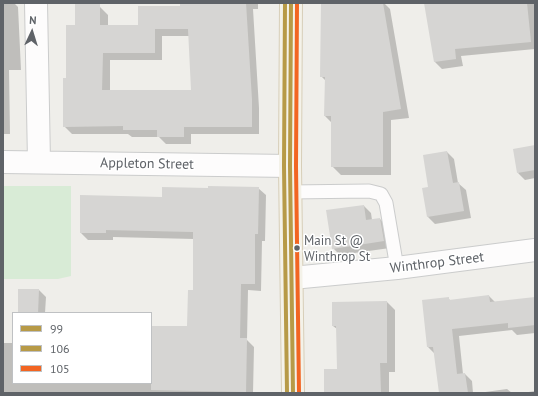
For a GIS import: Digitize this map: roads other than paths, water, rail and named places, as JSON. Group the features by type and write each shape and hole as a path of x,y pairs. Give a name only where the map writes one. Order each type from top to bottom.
{"main road":[{"path":"291,3 290,192 293,393"}],"street":[{"path":"36,3 39,162"},
{"name":"Appleton Street","path":"3,162 290,166"},
{"name":"Winthrop Street","path":"292,278 396,268 535,250"}],"lane":[{"path":"290,192 369,191 381,194 386,203 396,268"}],"place":[{"name":"Main St @ Winthrop St","path":"297,248"}]}
